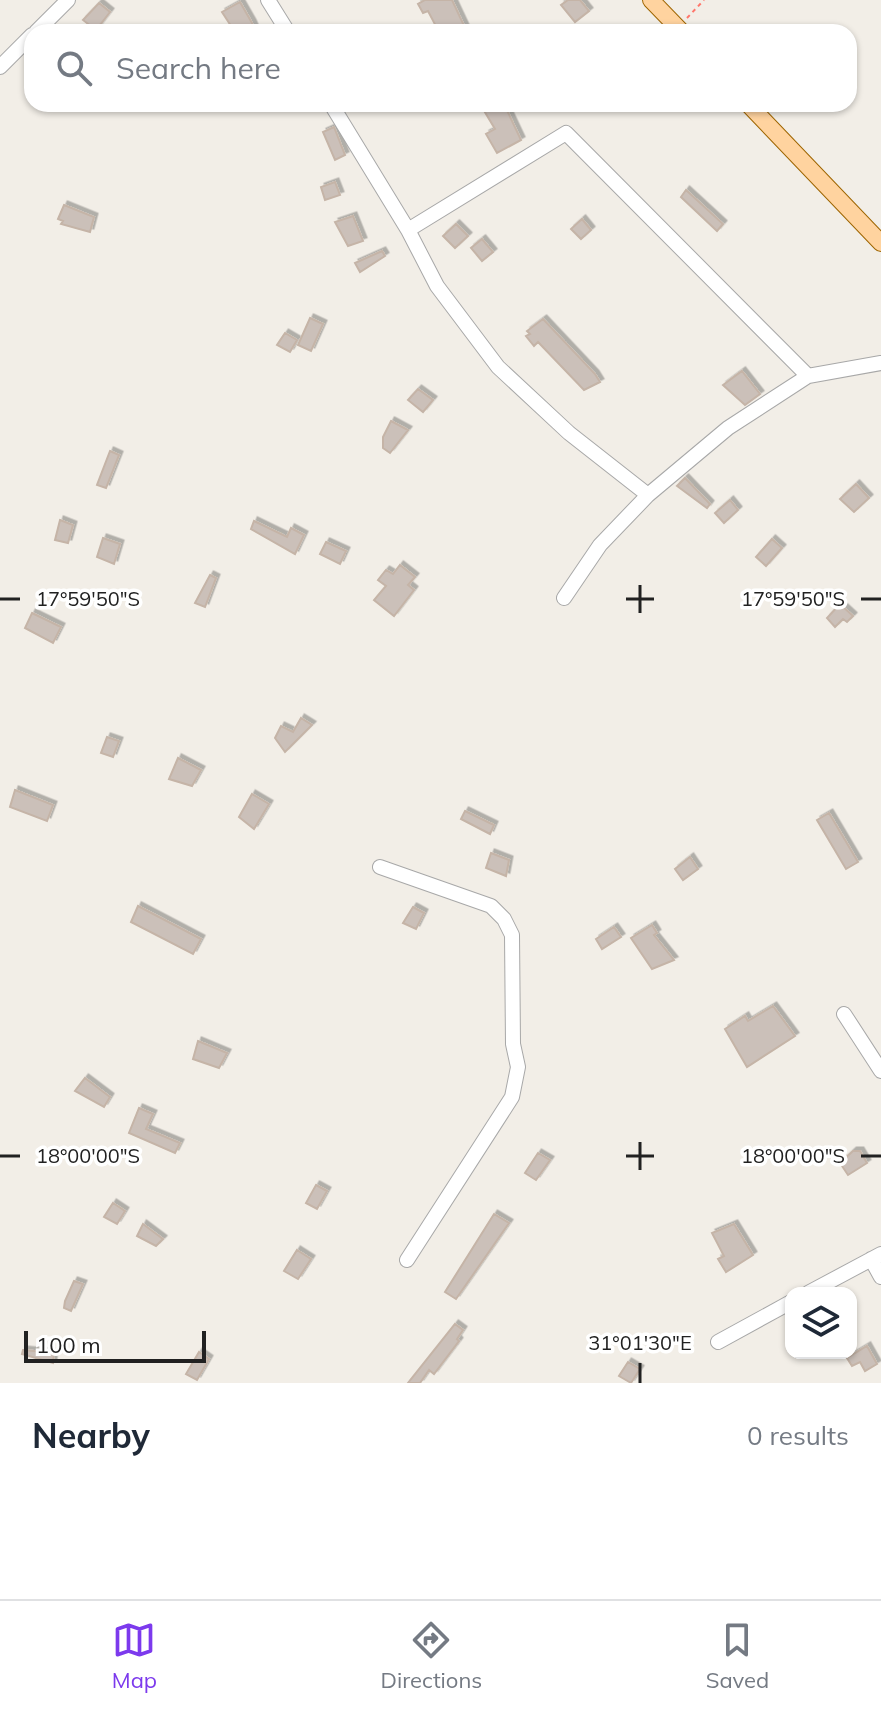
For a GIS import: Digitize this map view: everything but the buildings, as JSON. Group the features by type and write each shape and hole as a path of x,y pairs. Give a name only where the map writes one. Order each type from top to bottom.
{"main road":[{"path":"651,0 674,24"},
{"path":"756,112 881,243"},
{"path":"858,219 881,230"}],"street":[{"path":"44,24 68,0"},
{"path":"268,0 283,24"},
{"path":"0,67 24,44"},
{"path":"336,112 408,230 437,286 498,367 569,433 648,495"},
{"path":"408,230 566,133 808,376"},
{"path":"564,598 600,545 648,495 728,428 808,376 881,363"},
{"path":"380,867 491,906 509,927 513,944 513,1044 518,1067 512,1097 407,1260"},
{"path":"844,1014 881,1071"},
{"path":"819,1287 876,1256 881,1277"},
{"path":"718,1342 785,1305"}],"path":[{"path":"685,24 704,0"}]}
